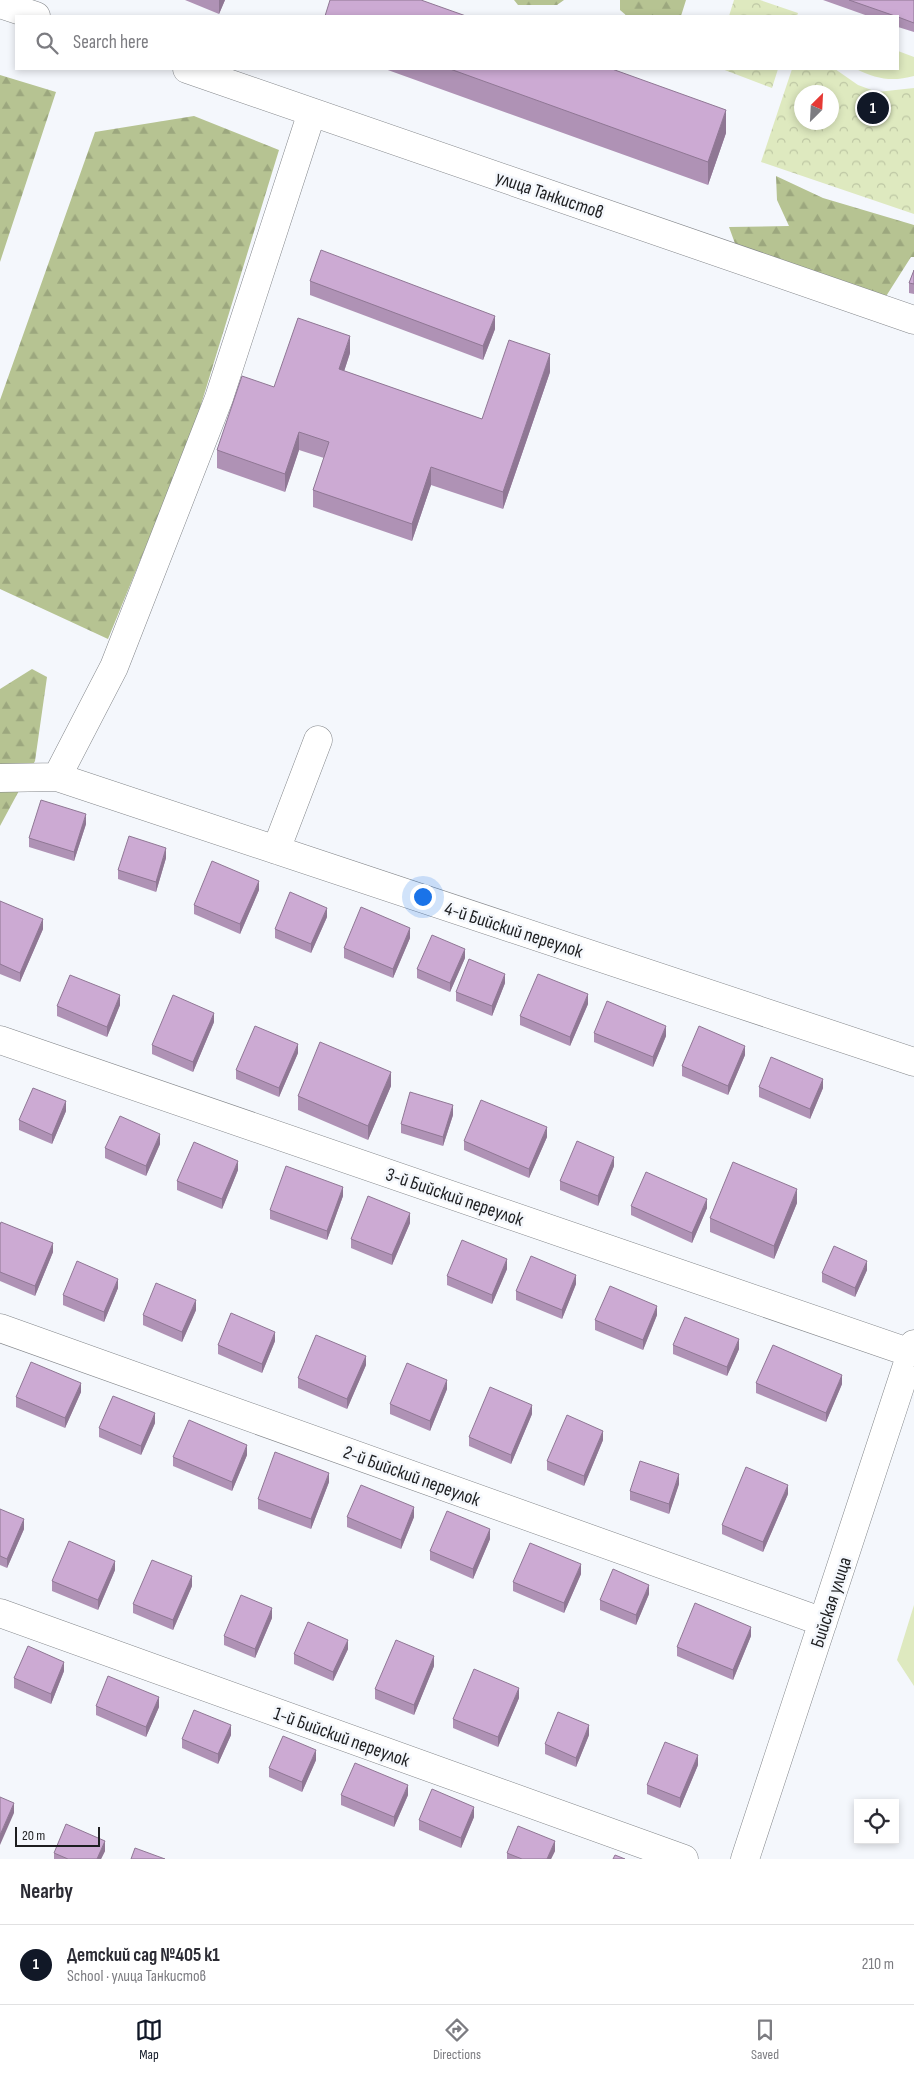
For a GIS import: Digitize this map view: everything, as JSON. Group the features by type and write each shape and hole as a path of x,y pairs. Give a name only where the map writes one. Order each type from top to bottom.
{"street":[{"path":"0,4 33,15"},
{"name":"улица Танкистов","path":"190,70 914,320"},
{"path":"57,777 114,667 219,398 312,112"},
{"path":"276,850 318,740"},
{"name":"4-й Бийский переулок","path":"0,778 57,777 914,1062"},
{"name":"3-й Бийский переулок","path":"0,1040 912,1349"},
{"name":"2-й Бийский переулок","path":"0,1328 823,1622"},
{"name":"Бийская улица","path":"745,1859 912,1349"},
{"name":"1-й Бийский переулок","path":"0,1613 684,1859"}],"green space":[{"path":"514,0 564,0 557,5 518,5"},
{"path":"620,0 686,0 681,15 626,15 620,10"},
{"path":"734,0 760,0 798,13 797,15 729,15"},
{"path":"899,51 914,57 914,76 891,79 870,75 858,70 899,70"},
{"path":"725,70 778,70 772,88"},
{"path":"792,70 836,70 858,85 877,92 914,88 914,214 761,162"},
{"path":"0,75 56,92 0,262"},
{"path":"194,116 279,150 192,434 108,639 0,589 0,400 95,132"},
{"path":"776,176 823,198 914,225 914,257 911,257 883,301 737,249 729,227 789,226 777,200"},
{"path":"32,669 47,677 35,761 0,826 0,689"},
{"path":"914,1605 914,1686 897,1660"}],"building":[{"path":"330,0 421,0 463,15 325,15"},
{"path":"849,0 914,0 914,23 899,17 899,15 892,15"},
{"path":"453,70 615,70 726,110 708,162"},
{"path":"321,250 495,316 483,346 310,281"},
{"path":"914,270 914,284 909,283"},
{"path":"298,318 350,336 339,369 482,419 509,340 550,354 503,492 431,467 412,524 313,490 329,442 299,432 285,474 217,450 242,376 274,387"},
{"path":"41,800 86,814 74,852 29,838"},
{"path":"129,836 166,848 156,882 118,870"},
{"path":"212,861 259,881 240,924 194,905"},
{"path":"290,892 327,908 311,944 275,929"},
{"path":"0,901 43,919 20,973 0,964"},
{"path":"361,907 410,928 393,969 344,948"},
{"path":"432,935 465,949 450,983 417,969"},
{"path":"469,959 505,974 492,1006 456,992"},
{"path":"538,974 588,994 570,1037 520,1016"},
{"path":"70,975 120,995 107,1027 57,1006"},
{"path":"173,995 214,1013 193,1062 152,1045"},
{"path":"607,1001 666,1026 653,1057 594,1033"},
{"path":"255,1026 298,1044 279,1088 236,1070"},
{"path":"699,1026 745,1046 728,1086 682,1066"},
{"path":"320,1042 391,1072 368,1126 298,1096"},
{"path":"771,1057 823,1079 810,1109 759,1087"},
{"path":"33,1088 66,1101 52,1135 19,1120"},
{"path":"410,1092 453,1105 443,1137 401,1124"},
{"path":"481,1100 547,1127 529,1169 464,1141"},
{"path":"120,1116 160,1134 146,1166 105,1148"},
{"path":"577,1141 614,1157 598,1196 560,1181"},
{"path":"194,1142 238,1161 222,1199 177,1181"},
{"path":"733,1162 797,1189 774,1246 710,1218"},
{"path":"286,1166 343,1187 327,1231 270,1210"},
{"path":"646,1172 707,1199 692,1233 631,1206"},
{"path":"368,1196 410,1213 392,1255 351,1239"},
{"path":"1,1222 53,1243 35,1286 0,1272"},
{"path":"462,1240 507,1259 492,1295 447,1276"},
{"path":"834,1246 867,1261 855,1288 822,1273"},
{"path":"531,1256 576,1275 562,1310 516,1291"},
{"path":"77,1261 118,1279 104,1312 63,1295"},
{"path":"156,1283 196,1300 182,1332 143,1315"},
{"path":"610,1286 657,1306 643,1340 595,1320"},
{"path":"231,1313 275,1332 262,1364 218,1345"},
{"path":"685,1317 739,1339 727,1367 673,1345"},
{"path":"316,1335 366,1356 347,1399 298,1378"},
{"path":"773,1345 842,1375 826,1413 756,1383"},
{"path":"31,1362 81,1383 65,1418 16,1397"},
{"path":"407,1363 447,1380 430,1421 390,1404"},
{"path":"490,1387 532,1405 511,1455 469,1437"},
{"path":"113,1396 155,1413 141,1446 99,1428"},
{"path":"567,1415 603,1431 584,1476 547,1461"},
{"path":"189,1420 247,1445 232,1482 173,1457"},
{"path":"275,1452 329,1473 311,1519 258,1499"},
{"path":"640,1461 679,1474 669,1504 630,1491"},
{"path":"746,1467 788,1485 763,1542 722,1525"},
{"path":"361,1485 414,1507 401,1540 347,1517"},
{"path":"0,1509 24,1519 7,1559 0,1556"},
{"path":"447,1511 490,1529 473,1569 430,1551"},
{"path":"69,1541 115,1561 98,1600 52,1581"},
{"path":"530,1543 581,1564 564,1603 513,1582"},
{"path":"152,1560 192,1576 173,1620 133,1604"},
{"path":"613,1569 649,1585 636,1615 600,1600"},
{"path":"241,1595 272,1608 255,1649 224,1636"},
{"path":"695,1603 751,1627 733,1670 677,1647"},
{"path":"308,1622 348,1640 333,1672 294,1654"},
{"path":"396,1640 434,1656 414,1705 375,1689"},
{"path":"28,1646 64,1662 51,1694 14,1678"},
{"path":"474,1669 519,1688 498,1737 453,1719"},
{"path":"108,1676 159,1697 146,1727 96,1706"},
{"path":"194,1710 231,1725 218,1754 182,1739"},
{"path":"558,1712 589,1725 576,1758 545,1744"},
{"path":"283,1736 316,1750 302,1782 269,1768"},
{"path":"665,1742 698,1755 680,1798 647,1785"},
{"path":"355,1763 408,1785 394,1817 341,1795"},
{"path":"432,1789 474,1807 461,1838 419,1820"},
{"path":"0,1797 14,1803 0,1835"},
{"path":"66,1824 105,1841 97,1859 68,1859 54,1853"},
{"path":"518,1826 555,1841 547,1859 522,1859 507,1853"},
{"path":"135,1848 165,1859 131,1859"},
{"path":"615,1855 625,1859 613,1859"}],"place":[{"name":"Детский сад №405 к1","path":"873,108"}]}
